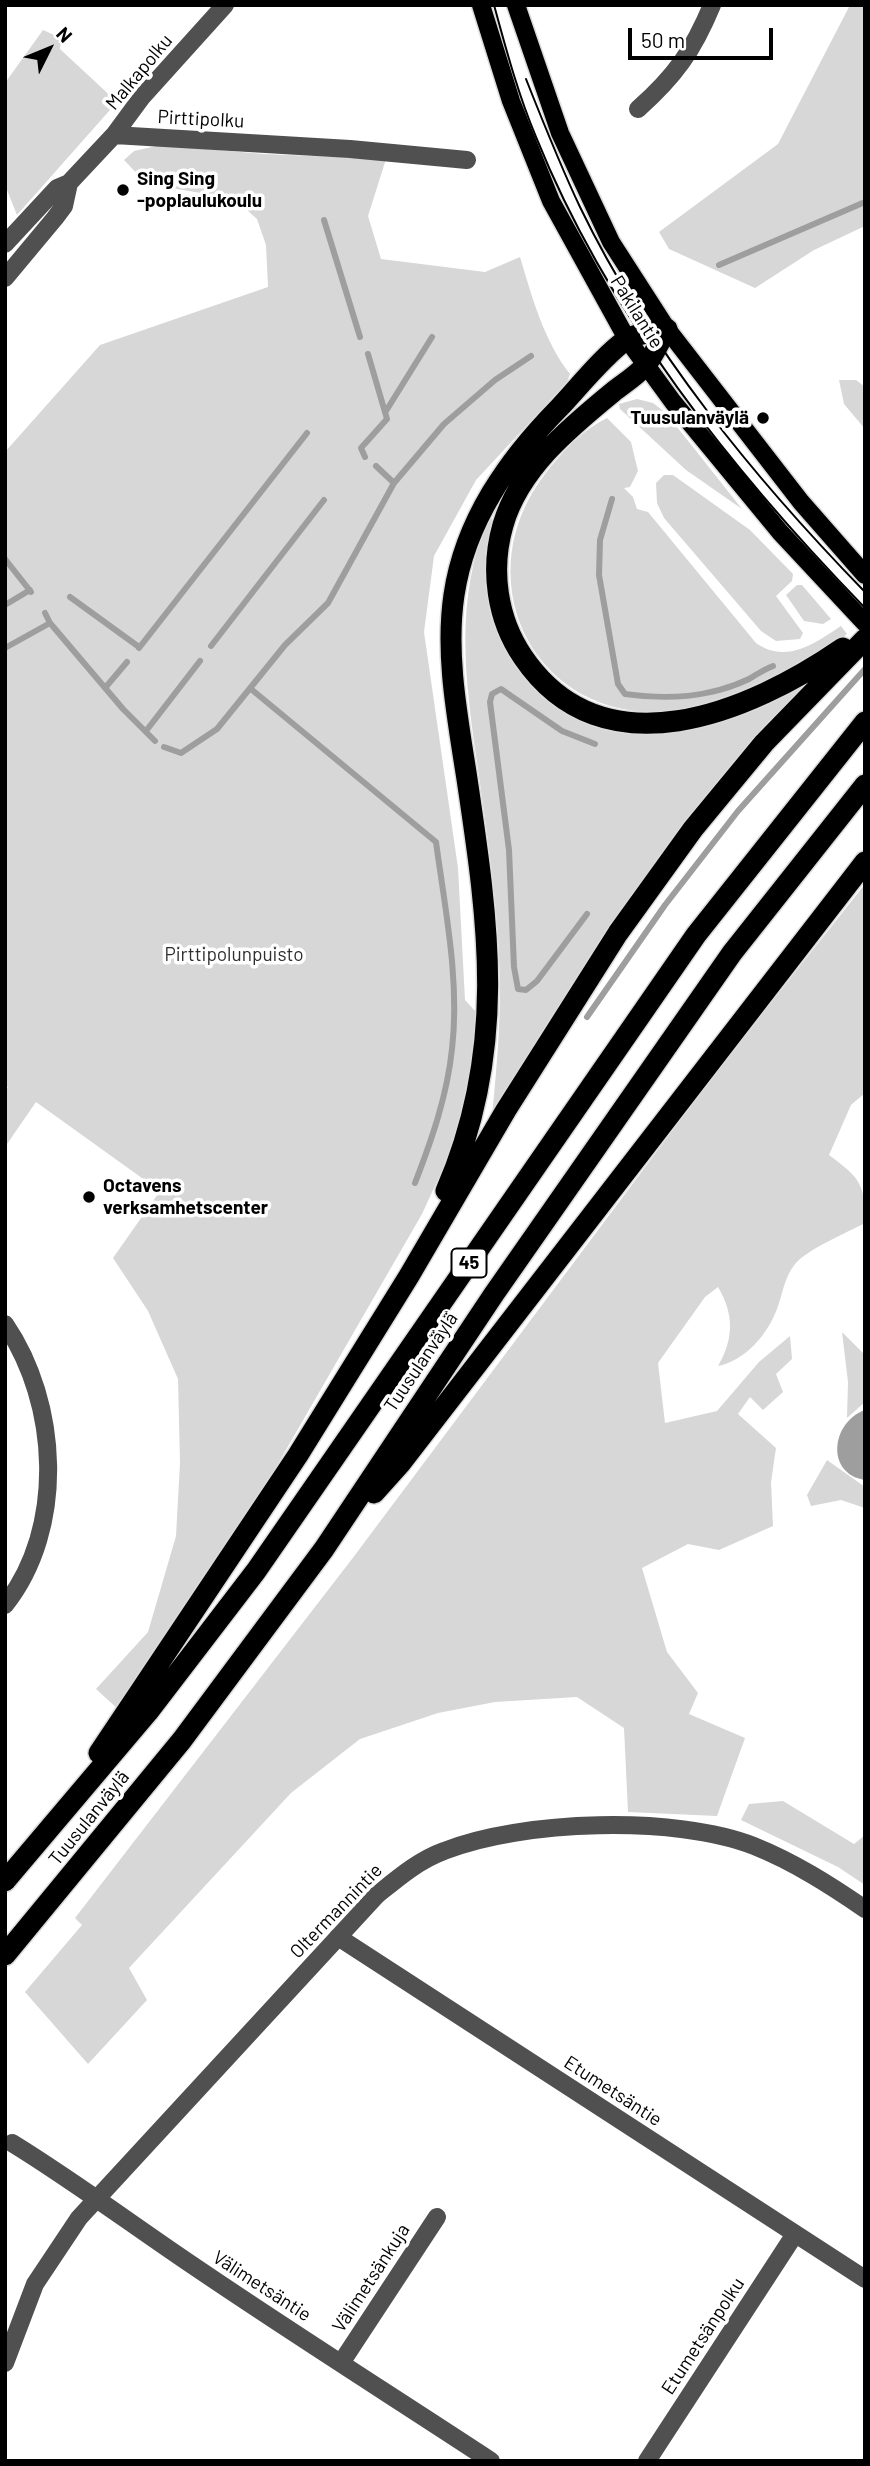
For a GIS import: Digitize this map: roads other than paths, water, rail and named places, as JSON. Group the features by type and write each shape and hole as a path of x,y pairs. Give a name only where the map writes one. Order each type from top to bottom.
{"highway":[{"path":"409,1276 472,1126 485,1058 489,997 486,918 453,668 454,596 460,568 478,517 518,453 627,339 667,329"},
{"path":"667,329 646,366 562,436 530,473 511,504 499,545 499,594 512,640 547,686 573,704 602,718 655,724 695,719 769,692 809,672 865,633"},
{"path":"71,1800 116,1725 298,1455 409,1276 539,1056 656,879 764,743 865,639"},
{"name":"Tuusulanväylä","path":"5,1881 148,1712 256,1571 696,935 865,722"},
{"name":"Tuusulanväylä","path":"5,1955 181,1740 324,1549 494,1294 732,953 865,785"},
{"path":"324,1549 400,1464 865,862"}],"main road":[{"name":"Pakilantie","path":"481,5 512,101 551,201 627,339 780,531 865,623"},
{"name":"Pakilantie","path":"516,5 543,90 583,186 611,242 667,329 793,492 862,573"}],"street":[{"name":"Malkapolku","path":"114,135 142,97 225,5"},
{"path":"638,109 678,71 696,43 712,5"},
{"name":"Pirttipolku","path":"114,135 349,149 467,160"},
{"path":"5,244 57,188 69,183 114,135"},
{"path":"5,278 64,206 69,183"},
{"path":"5,1324 23,1356 35,1387 48,1456 46,1504 40,1530 21,1579 5,1605"},
{"name":"Oltermannintie","path":"5,2363 35,2284 79,2218 377,1895 421,1862 472,1841 532,1830 637,1826 722,1837 751,1845 784,1859 865,1909"},
{"name":"Etumetsäntie","path":"338,1937 865,2279"},
{"name":"Välimetsäntie","path":"12,2143 89,2190 97,2199 491,2461"},
{"name":"Välimetsänkuja","path":"341,2363 437,2217"},
{"name":"Etumetsänpolku","path":"647,2461 795,2234"}],"waterway":[{"path":"719,265 865,202"},
{"path":"324,220 360,337"},
{"path":"386,411 432,337"},
{"path":"365,457 361,448 387,419 368,354"},
{"path":"164,747 181,753 217,729 285,645 328,603 394,483 444,424 495,380 531,356"},
{"path":"139,648 307,433"},
{"path":"376,466 394,483"},
{"path":"612,499 600,540 599,575 618,684 625,694 657,697 704,694 749,679 773,666"},
{"path":"211,646 324,500"},
{"path":"5,559 31,592"},
{"path":"5,605 30,590"},
{"path":"70,597 139,647"},
{"path":"45,613 50,623"},
{"path":"5,648 50,623 123,709 155,741"},
{"path":"146,731 200,661"},
{"path":"105,688 127,662"},
{"path":"587,1017 665,905 738,811 865,669"},
{"path":"251,689 436,842 453,971 454,1023 450,1066 443,1100 415,1183"},
{"path":"587,914 537,981 526,990 518,989 514,967 509,850 490,702 492,694 501,689 562,731 595,744"}],"tram line":[{"path":"494,5 518,88 565,203 637,328 721,446 865,608"},
{"path":"526,79 580,207 638,312 671,362 745,458 865,592"}],"place":[{"name":"Sing Sing -poplaulukoulu","path":"123,190"},
{"name":"Tuusulanväylä","path":"763,418"},
{"name":"Octavens verksamhetscenter","path":"89,1197"}],"park label":[{"name":"Pirttipolunpuisto","path":"234,955"}]}
